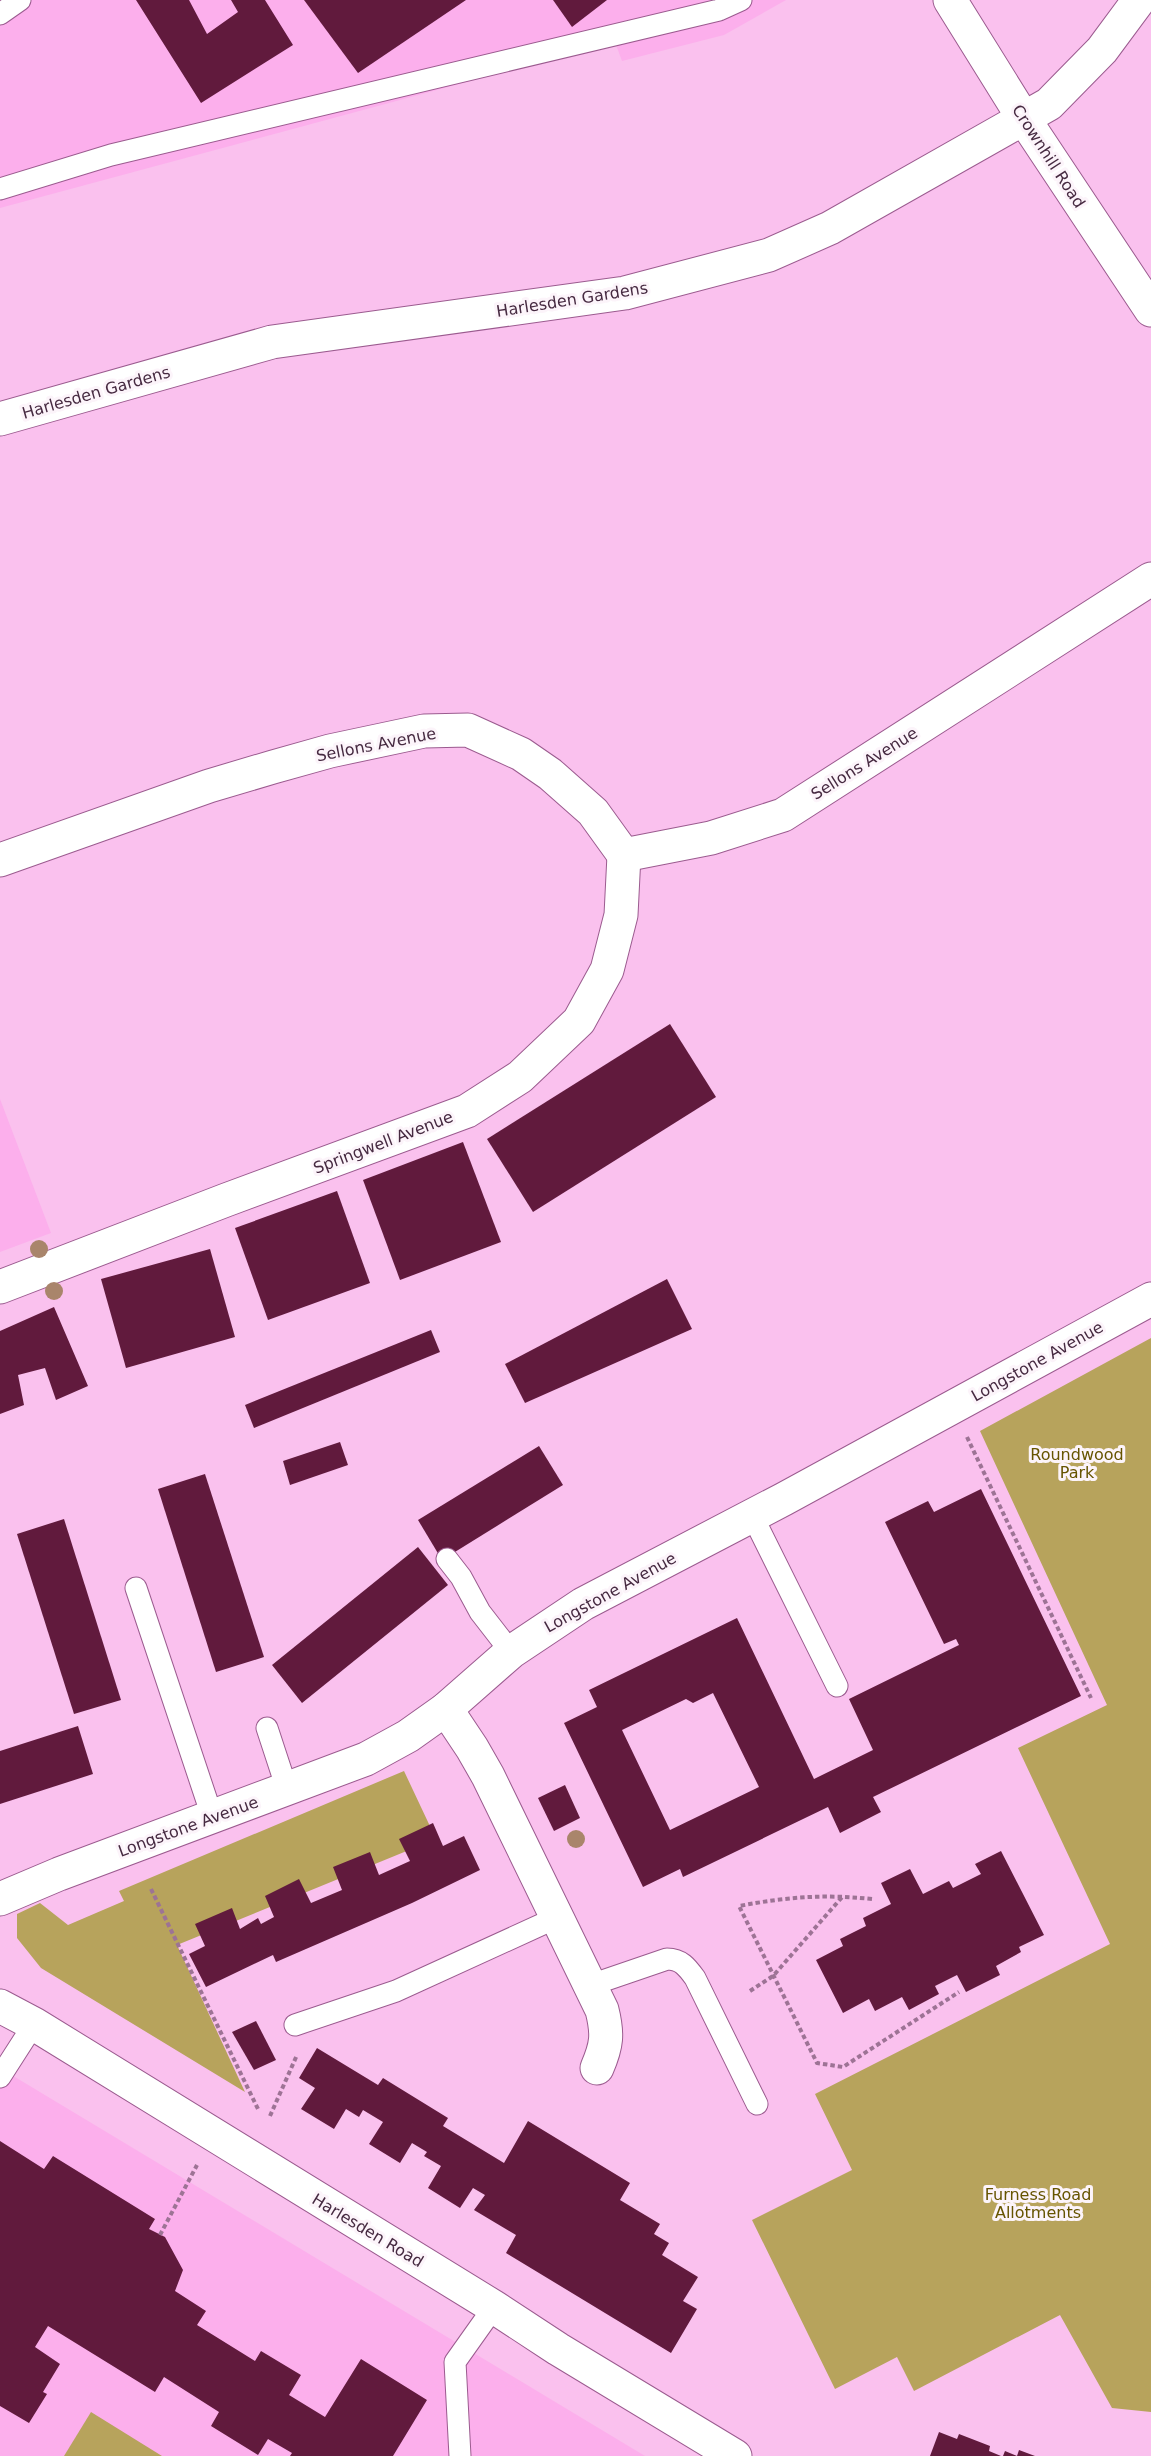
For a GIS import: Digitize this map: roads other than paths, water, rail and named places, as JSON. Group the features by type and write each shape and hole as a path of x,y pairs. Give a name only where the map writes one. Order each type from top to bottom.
{"street":[{"name":"Crownhill Road","path":"950,0 1024,118 1151,310"},
{"name":"Harlesden Gardens","path":"0,418 272,342 625,293 769,255 830,228 1049,104 1102,50 1139,0"},
{"name":"Sellons Avenue","path":"0,860 209,786 330,751 423,731 468,730 521,754 550,774 593,812 624,855 711,838 783,815 1151,579"},
{"name":"Springwell Avenue","path":"0,1287 215,1204 467,1111 520,1077 579,1021 607,970 621,915 624,855"},
{"name":"Longstone Avenue","path":"0,1899 59,1874 366,1759 408,1736 446,1709 511,1652 583,1604 1151,1299"},
{"path":"446,1709 483,1767 602,2010 607,2030 605,2050 597,2068"},
{"name":"Harlesden Road","path":"0,2006 34,2024 735,2456"}],"lane":[{"path":"0,14 20,0"},
{"path":"0,189 111,155 719,10 741,0"},
{"path":"752,1515 837,1686"},
{"path":"447,1559 461,1577 480,1612 511,1652"},
{"path":"136,1588 212,1816"},
{"path":"267,1728 287,1789"},
{"path":"304,2022 396,1991 558,1917"},
{"path":"591,1985 667,1959 675,1959 682,1963 695,1978 757,2104"},
{"path":"0,2077 34,2024"},
{"path":"460,2456 456,2362 494,2307"}],"park label":[{"name":"Roundwood Park","path":"1077,1463"},
{"name":"Furness Road Allotments","path":"1038,2203"}]}
